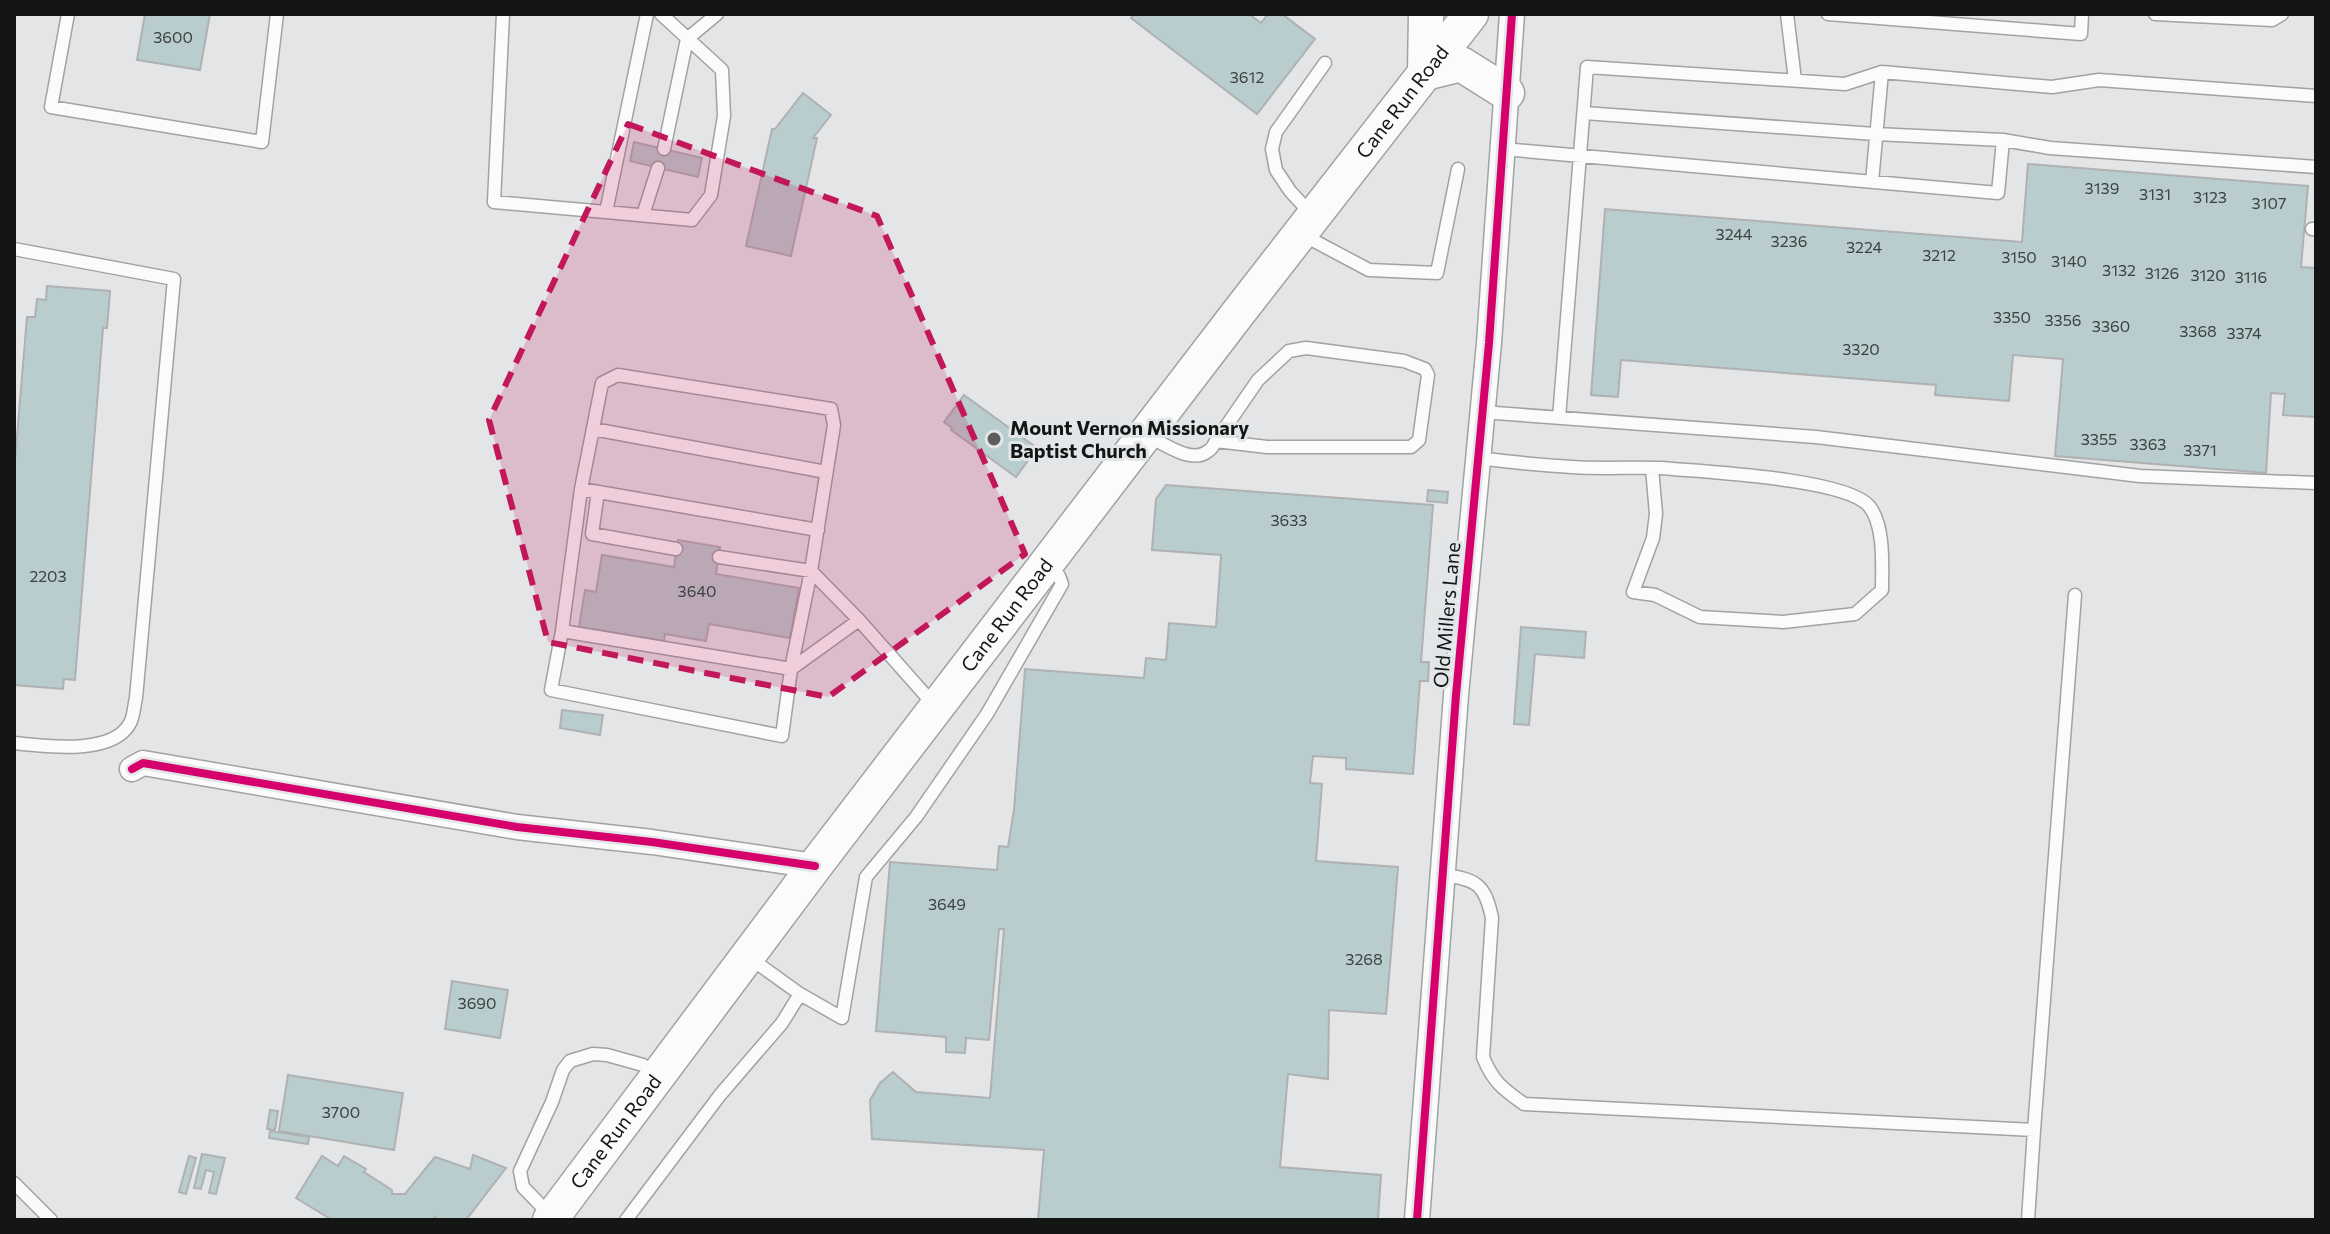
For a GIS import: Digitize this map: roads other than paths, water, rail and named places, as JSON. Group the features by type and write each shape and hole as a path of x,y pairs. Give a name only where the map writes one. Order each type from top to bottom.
{"main road":[{"path":"1426,14 1425,73 1461,64 1507,93"},
{"name":"Cane Run Road","path":"551,1218 936,707 1471,14"}],"street":[{"name":"Old Millers Lane","path":"1417,1220 1457,681 1482,412 1512,14"},
{"path":"132,769 143,763 517,827 652,842 815,866"}],"lane":[{"path":"68,14 51,107 262,142 277,14"},
{"path":"503,14 494,202 692,220 711,195 724,116 722,70 661,14"},
{"path":"606,212 647,14"},
{"path":"664,149 687,39 717,14"},
{"path":"1787,14 1795,80"},
{"path":"1828,14 2081,34 2082,14"},
{"path":"2155,14 2272,20 2282,14"},
{"path":"1325,63 1276,132 1272,149 1276,170 1307,225 1369,270 1437,273 1458,169"},
{"path":"1559,418 1587,67 1845,84 1882,72 2052,87 2099,80 2316,96"},
{"path":"1872,182 1882,72"},
{"path":"1584,113 2003,140 2050,148 2316,167"},
{"path":"1503,149 1998,193 2003,140"},
{"path":"643,215 658,168"},
{"path":"14,249 174,279 136,698 130,724 115,739 96,745 57,747 14,743"},
{"path":"1145,435 1186,454 1200,456 1208,452 1258,380 1289,351 1306,348 1404,361 1425,369 1428,375 1419,440 1411,447 1279,447 1216,441"},
{"path":"618,375 831,409 834,425 826,472 782,736 551,690 581,489 602,383 618,375"},
{"path":"1482,412 1816,437 2140,476 2316,483"},
{"path":"593,429 826,472"},
{"path":"1478,458 1575,468 1652,468 1802,482 1861,499 1877,520 1882,549 1882,590 1855,614 1783,622 1700,617 1655,595 1633,592 1653,538 1656,514 1652,468"},
{"path":"581,489 818,530"},
{"path":"598,492 592,534 676,549"},
{"path":"719,557 811,571 936,707"},
{"path":"748,956 800,994 842,1018 866,877 916,817 987,714 1062,584 1059,576 1045,565"},
{"path":"2028,1220 2075,595"},
{"path":"562,631 791,669 859,620"},
{"path":"1443,875 1466,878 1479,885 1488,900 1492,918 1483,1057 1498,1085 1524,1104 2034,1130"},
{"path":"626,1220 720,1095 782,1023 800,994"},
{"path":"551,1218 523,1187 520,1171 552,1102 563,1070 570,1061 593,1054 643,1065 659,1076"},
{"path":"14,1183 51,1220"}],"place":[{"name":"Mount Vernon Missionary Baptist Church","path":"994,439"}]}
